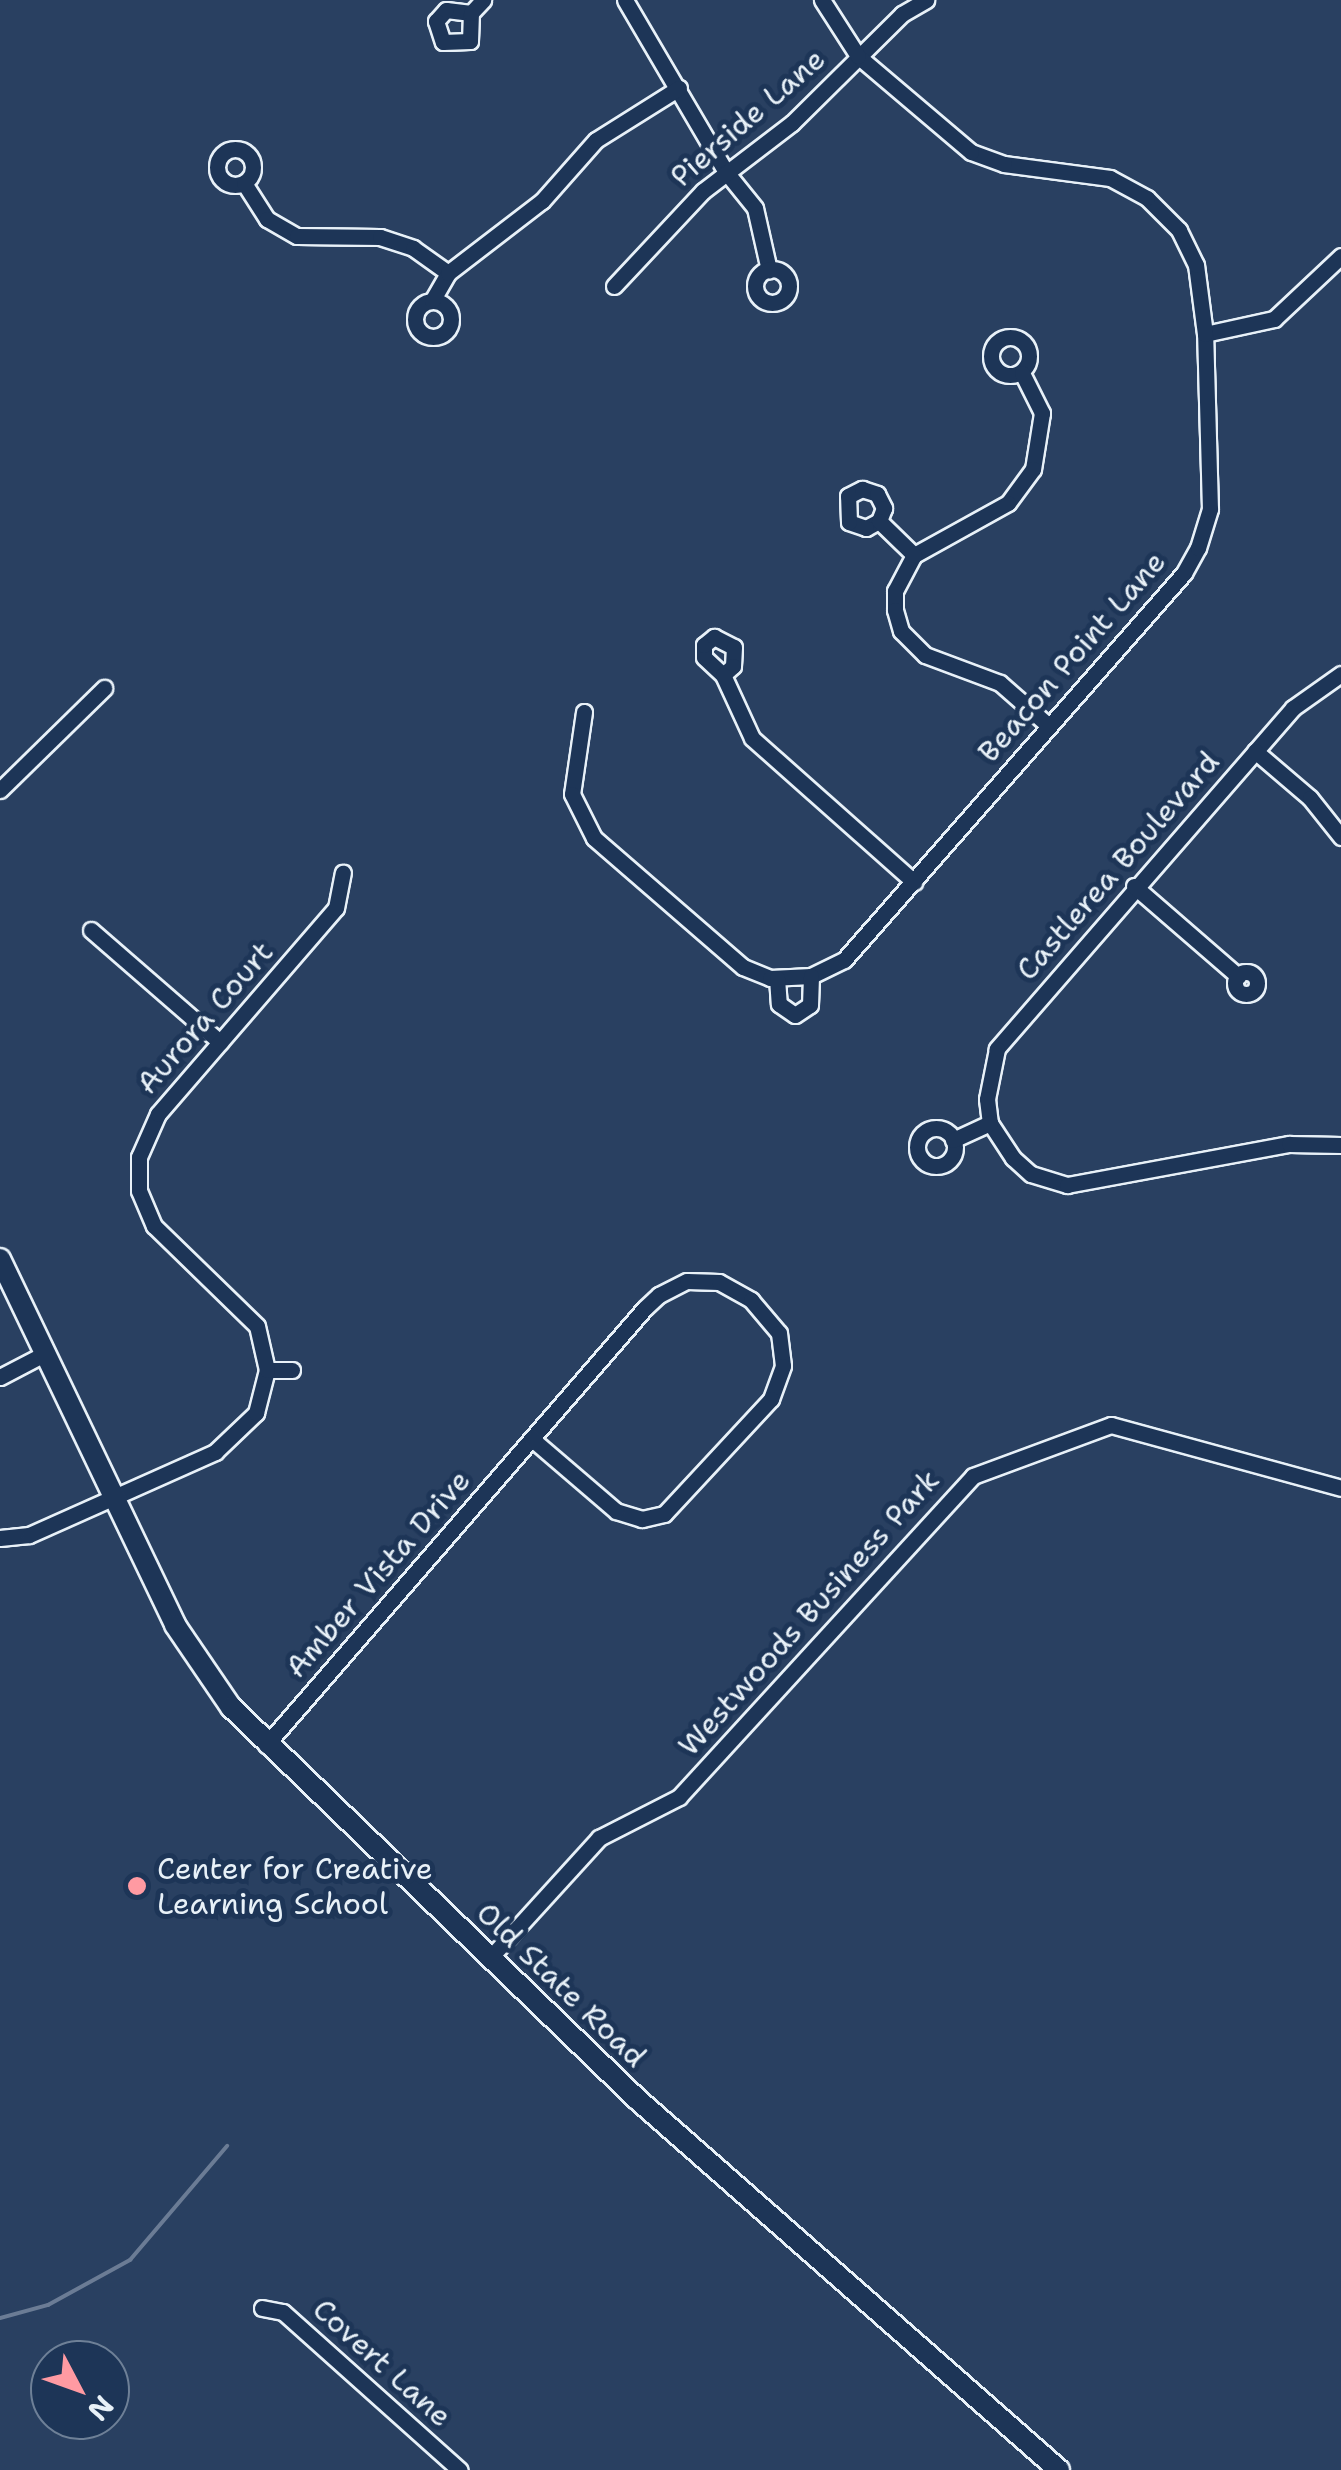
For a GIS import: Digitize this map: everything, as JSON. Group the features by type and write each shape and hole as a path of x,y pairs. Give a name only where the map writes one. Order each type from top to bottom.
{"street":[{"path":"625,0 726,172 756,208 768,270"},
{"name":"Beacon Point Lane","path":"584,712 572,794 594,838 743,967 777,978 811,976 844,960 1198,548 1210,508 1206,334 1196,265 1179,230 1147,198 1093,172 1004,164 972,152 858,56 822,0"},
{"name":"Pierside Lane","path":"614,286 726,172 792,123 858,56 926,0"},
{"path":"432,300 448,273 542,201 596,140 679,88"},
{"path":"244,183 256,208 297,236 380,236 413,248 448,273"},
{"path":"1206,334 1274,319 1341,256"},
{"path":"1022,372 1042,413 1034,469 1008,503 914,555 895,591 901,631 926,655 1000,683 1049,726"},
{"path":"879,521 914,555"},
{"name":"Castlerea Boulevard","path":"990,1124 988,1083 997,1049 1134,886 1307,695 1341,674"},
{"path":"723,675 739,718 766,754 914,882"},
{"path":"0,790 104,688"},
{"path":"1256,751 1310,798 1341,837"},
{"name":"Aurora Court","path":"267,1370 248,1312 167,1240 139,1191 139,1157 150,1124 336,908 343,872"},
{"path":"1134,886 1238,976"},
{"path":"91,930 220,1042"},
{"path":"777,978 779,1004 795,1014 810,1005 811,976"},
{"path":"953,1140 990,1124 1031,1174 1067,1186 1289,1144 1341,1145"},
{"name":"Old State Road","path":"0,1259 182,1637 266,1745 636,2099 1059,2470"},
{"name":"Amber Vista Drive","path":"266,1745 532,1439 646,1308 673,1286 703,1280 732,1287 779,1333 783,1366 770,1399 664,1514 642,1519 616,1511 532,1439"},
{"path":"0,1378 44,1354"},
{"path":"0,1538 28,1535 114,1500 238,1436 261,1401 267,1370 292,1370"},
{"name":"Westwoods Business Park","path":"489,1959 600,1838 679,1797 973,1476 1112,1425 1341,1488"},
{"name":"Covert Lane","path":"262,2308 283,2312 460,2470"}],"waterway":[{"path":"0,2318 48,2305 130,2260 227,2146"}],"place":[{"name":"Center for Creative Learning School","path":"137,1886"}]}
